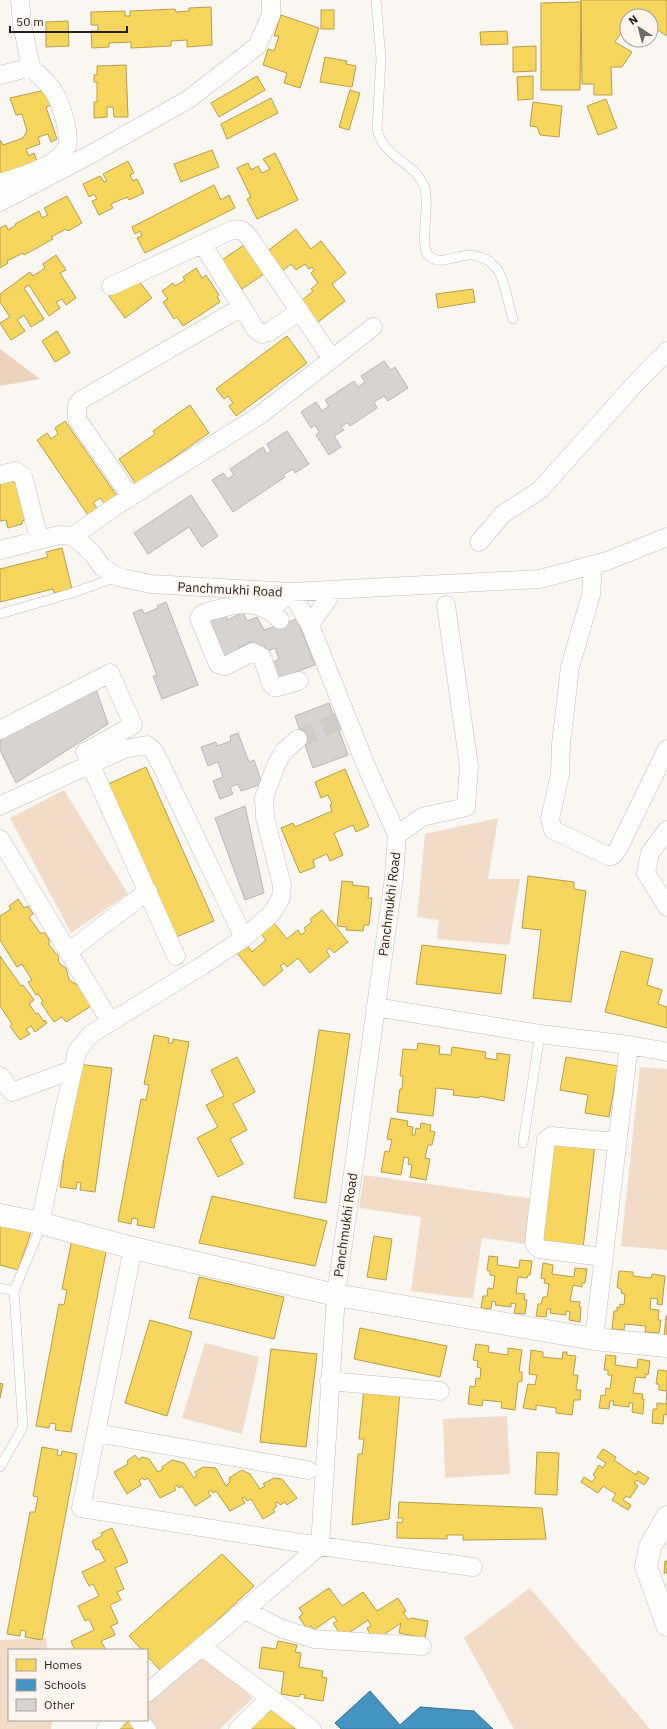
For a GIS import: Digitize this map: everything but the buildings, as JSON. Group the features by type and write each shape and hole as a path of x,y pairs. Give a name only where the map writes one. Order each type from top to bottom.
{"street":[{"path":"0,183 45,167 64,151 68,145 65,121 55,92 31,67 22,24 20,0"},
{"path":"0,202 189,100 257,46 271,15 271,0"},
{"path":"0,75 31,67"},
{"path":"111,286 232,230 242,230 249,237 332,359"},
{"path":"202,244 256,329 262,334 270,332 300,311"},
{"path":"131,497 77,419 77,405 81,400 242,307"},
{"path":"0,550 59,535 73,536 131,497 260,416 373,327"},
{"path":"479,542 503,514 540,490 633,386 667,351"},
{"path":"0,475 15,471 23,476 39,540"},
{"name":"Panchmukhi Road","path":"73,536 93,554 102,567 118,577 151,584 291,592 310,625 343,719 397,835 394,877 336,1295 329,1381 316,1472 320,1546"},
{"path":"299,681 274,687 271,683 262,658 253,652 225,666 218,664 199,622 201,615 233,604 254,605 275,615 291,592 540,579 607,561 667,537"},
{"path":"592,565 591,594 570,667 561,744 560,774 550,819 553,830 608,856 612,856 618,849 667,749"},
{"path":"310,625 334,590"},
{"path":"397,835 422,817 466,807 469,766 446,605"},
{"path":"0,730 110,673 133,725 85,752 176,956"},
{"path":"40,1223 77,1052 91,1034 110,1021 200,967 244,938 271,914 281,898 282,885 265,817 264,798 276,765 284,751 298,739"},
{"path":"3,800 124,749 147,745 154,751 244,938"},
{"path":"667,830 650,853 646,873 667,907"},
{"path":"0,839 5,860 68,952 110,1021"},
{"path":"68,952 148,891"},
{"path":"375,1006 540,1034 629,1045 667,1052"},
{"path":"594,1340 629,1045"},
{"path":"0,1076 12,1092 72,1070"},
{"path":"603,1257 539,1249 534,1243 546,1140 551,1136 617,1142"},
{"path":"0,1215 40,1223 133,1248 336,1295 594,1340 667,1346"},
{"path":"133,1248 81,1508 320,1546 473,1567"},
{"path":"329,1381 440,1391"},
{"path":"96,1433 316,1472"},
{"path":"667,1517 650,1547 646,1566 667,1624"},
{"path":"148,1692 320,1546"},
{"path":"245,1610 280,1628 314,1638 422,1646"},
{"path":"202,1647 312,1729"},
{"path":"238,1729 270,1698"},
{"path":"106,1729 115,1721"},
{"path":"139,1721 147,1729"}],"lane":[{"path":"376,0 381,58 377,128 379,139 386,149 417,175 423,184 427,204 425,246 428,254 436,259 445,261 468,255 481,257 491,263 499,272 513,319"},
{"path":"0,614 72,593 118,577"},
{"path":"523,1143 540,1034"},
{"path":"0,1467 23,1427 14,1292 39,1231 40,1223"},
{"path":"0,1288 14,1292"}],"shaded area":[{"path":"0,349 40,379 0,386"},
{"path":"64,790 128,894 71,933 10,818"},
{"path":"498,818 488,879 520,879 509,945 437,939 439,920 417,917 425,834"},
{"path":"640,1067 667,1069 667,1250 621,1246"},
{"path":"364,1175 535,1199 528,1244 482,1238 473,1299 411,1291 421,1217 359,1208"},
{"path":"205,1343 259,1357 242,1434 182,1418"},
{"path":"507,1416 510,1474 445,1478 443,1419"},
{"path":"530,1588 650,1729 514,1729 464,1638"},
{"path":"46,1638 47,1649 8,1649 8,1721 52,1721 51,1729 0,1729 0,1640"},
{"path":"202,1654 253,1698 220,1729 154,1729 148,1721 148,1700"}],"tunnel":[{"path":"298,739 339,721"}]}
